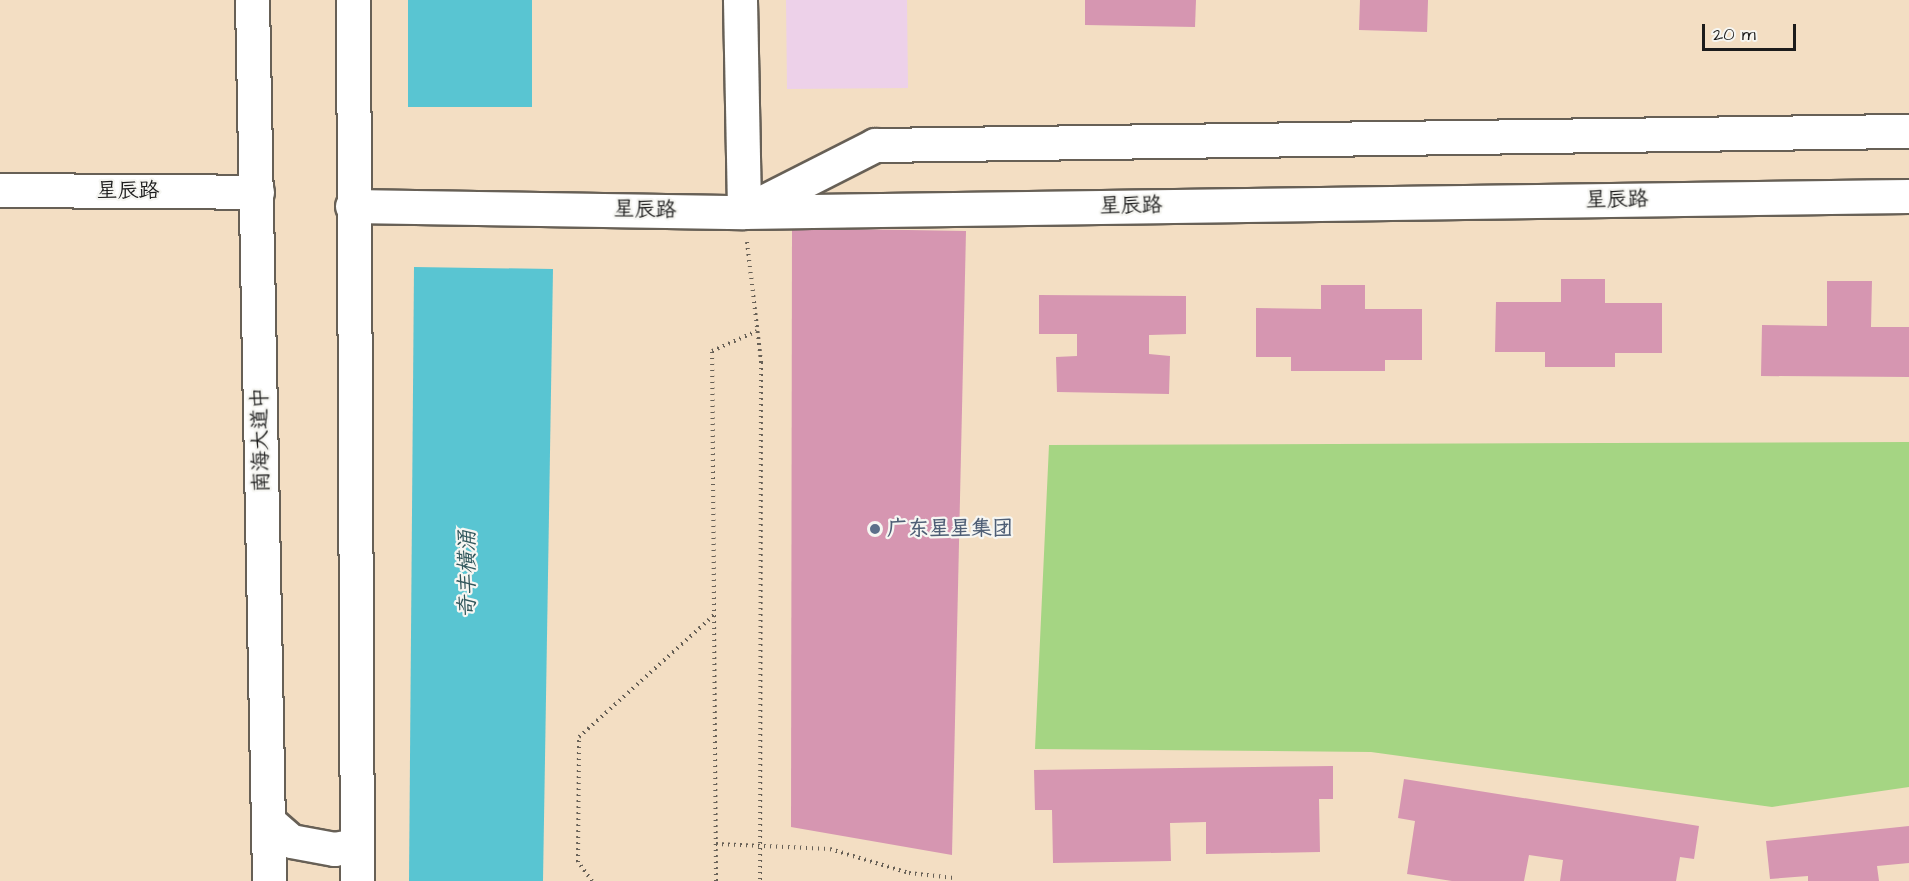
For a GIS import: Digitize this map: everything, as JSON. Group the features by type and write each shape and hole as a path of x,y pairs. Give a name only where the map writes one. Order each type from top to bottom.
{"main road":[{"name":"南海大道中","path":"252,0 269,881"},
{"path":"353,0 352,206 357,881"},
{"path":"740,0 744,212 875,145 1909,131"},
{"name":"星辰路","path":"0,190 257,192"},
{"name":"星辰路","path":"352,206 744,212 1909,196"},
{"path":"268,821 291,841 334,849 357,845"}],"path":[{"path":"744,212 761,362 760,881"},
{"path":"716,881 712,351 757,331"},
{"path":"592,881 578,862 579,737 714,615"},
{"path":"716,844 830,849 909,873 954,878"}],"shaded area":[{"path":"786,0 907,0 908,88 787,89"}],"green space":[{"path":"1909,442 1909,787 1772,807 1371,752 1035,749 1049,445"}],"water":[{"path":"408,0 532,0 532,107 408,107"},
{"name":"奇丰横涌","path":"414,267 553,269 543,881 409,881"}],"building":[{"path":"1085,0 1196,0 1195,27 1085,25"},
{"path":"1360,0 1428,0 1427,32 1359,30"},
{"name":"广东星星集团","path":"792,228 966,231 952,855 791,827"},
{"path":"1561,279 1605,279 1605,303 1662,303 1662,353 1615,353 1615,367 1545,367 1545,352 1495,352 1496,302 1561,302"},
{"path":"1827,281 1872,281 1871,327 1909,327 1909,377 1761,376 1762,325 1827,326"},
{"path":"1321,285 1365,285 1365,309 1422,309 1422,360 1385,360 1385,371 1291,371 1291,357 1256,357 1256,308 1321,309"},
{"path":"1039,295 1186,296 1186,334 1149,335 1149,354 1170,356 1169,394 1057,392 1056,357 1077,356 1077,334 1039,334"},
{"path":"1333,766 1333,799 1319,799 1320,852 1206,854 1206,822 1170,823 1171,861 1053,863 1052,810 1035,810 1034,770"},
{"path":"1404,779 1699,826 1694,859 1680,857 1676,881 1560,881 1563,860 1529,855 1524,881 1452,881 1407,874 1415,821 1398,818"},
{"path":"1909,826 1909,863 1877,866 1879,881 1808,881 1808,876 1770,879 1766,841"}],"place":[{"name":"广东星星集团","path":"875,529"}]}
